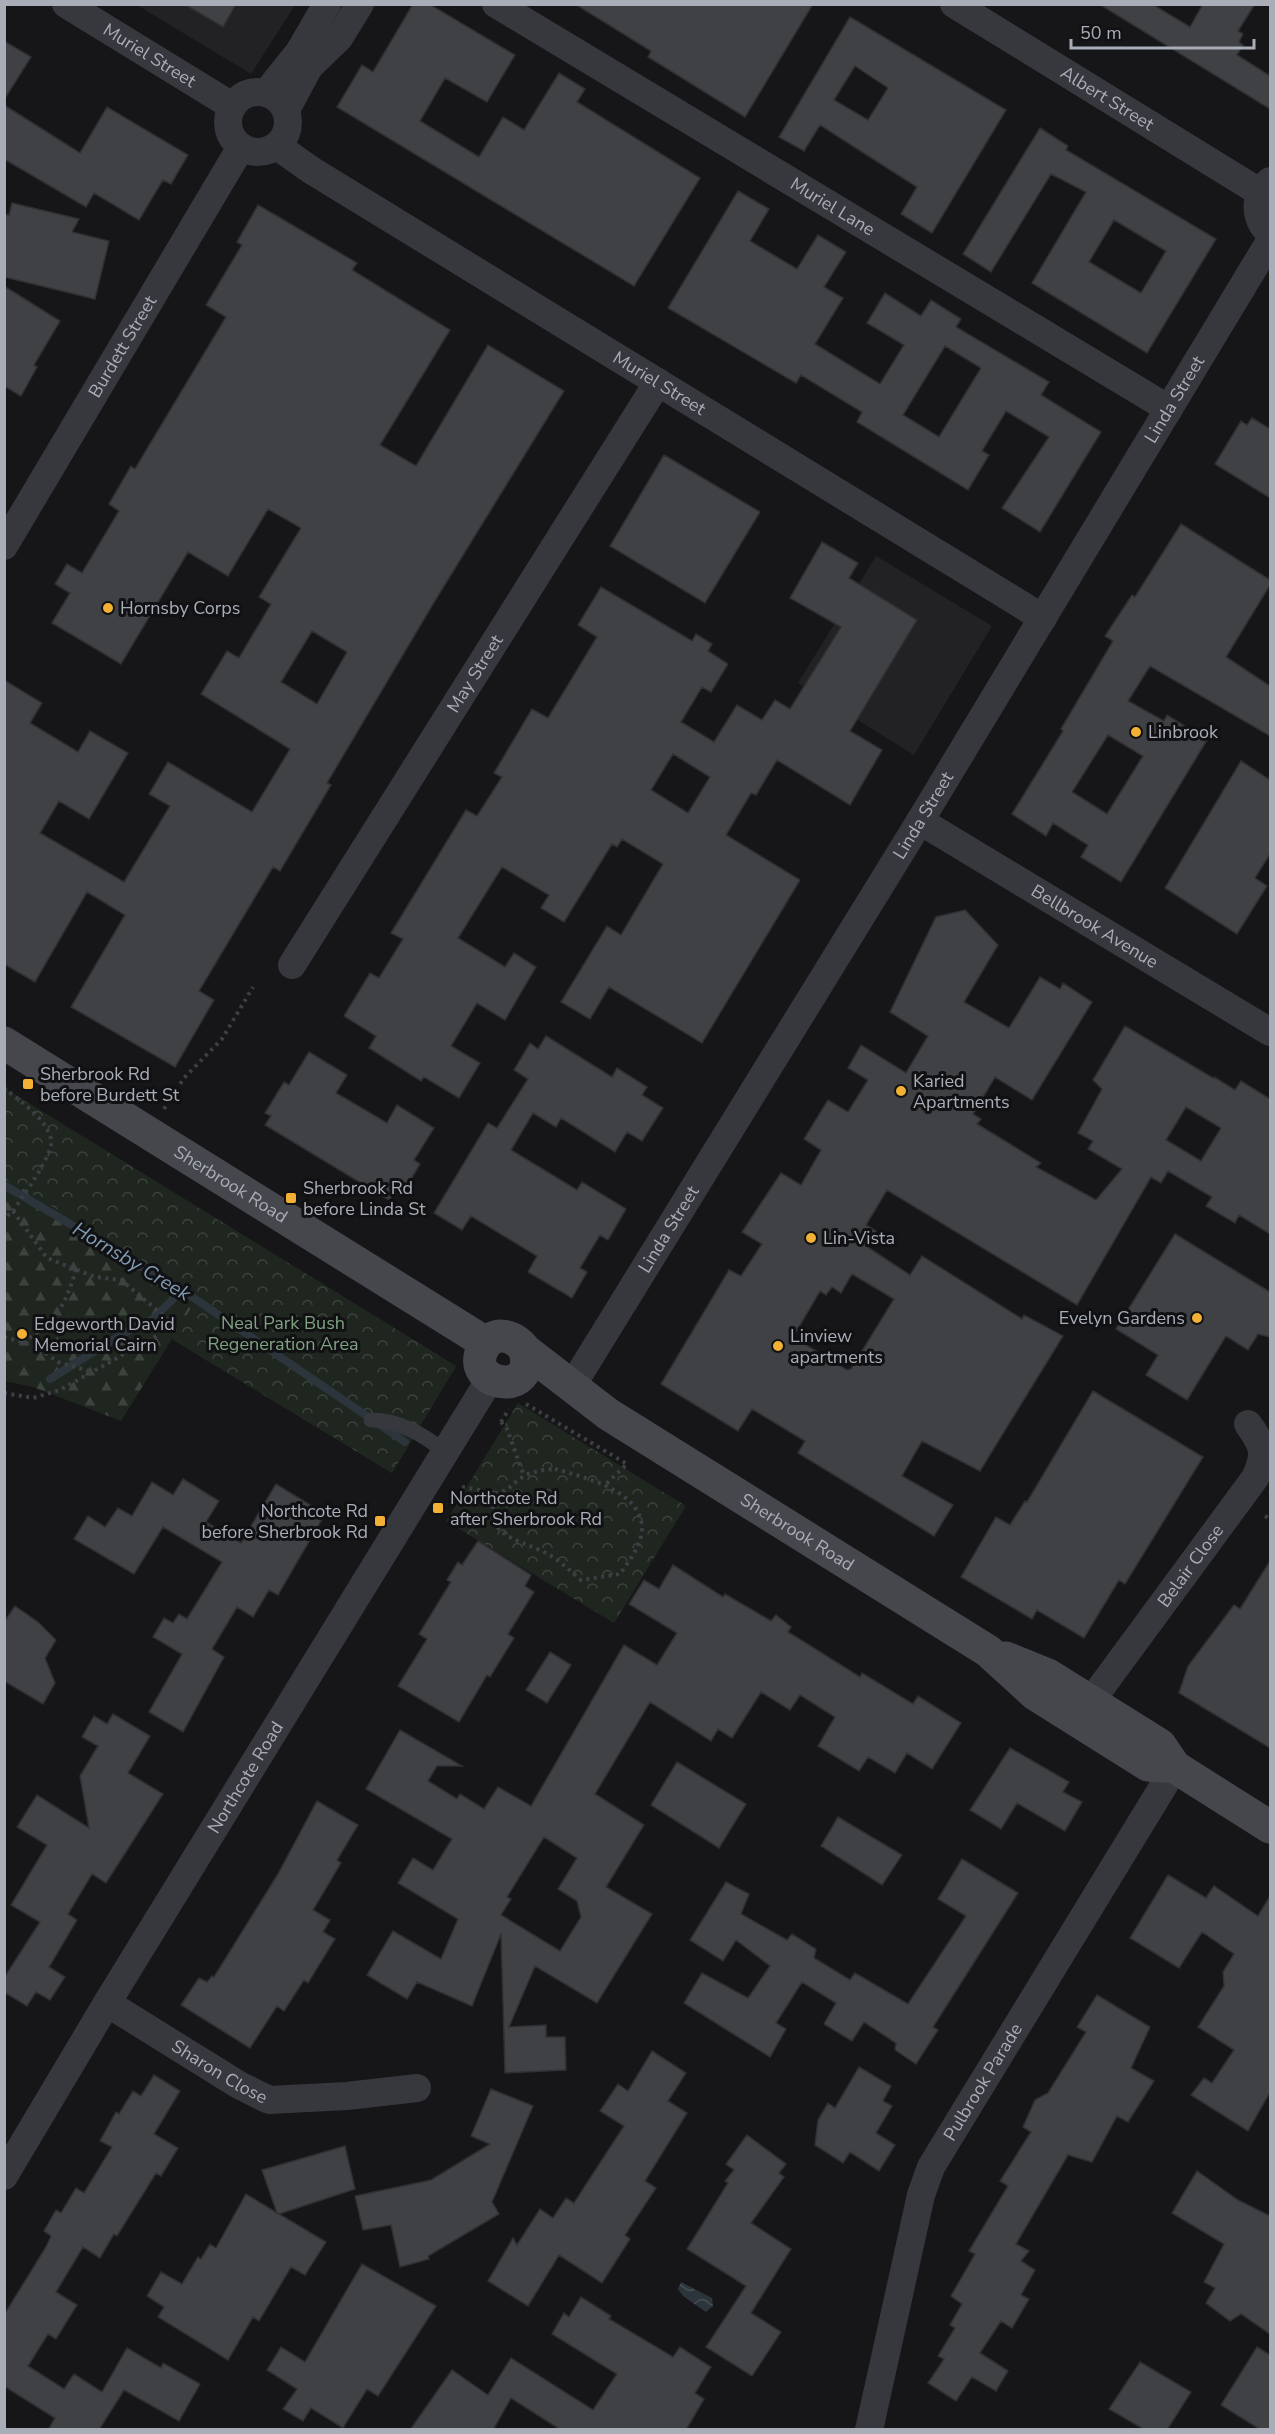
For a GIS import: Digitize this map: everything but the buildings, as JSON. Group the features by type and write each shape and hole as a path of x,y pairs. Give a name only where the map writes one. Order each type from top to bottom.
{"main road":[{"name":"Sherbrook Road","path":"4,1043 486,1343 480,1362 512,1382 608,1414"},
{"name":"Sherbrook Road","path":"512,1382 572,1386 608,1414 988,1651 1048,1675 1091,1701 1160,1745 1175,1767 1270,1827"},
{"name":"Sherbrook Road","path":"988,1651 1035,1694 1148,1765 1175,1767"}],"street":[{"path":"276,101 246,94 232,106 229,115 230,133 241,147 259,152 277,146 288,130 276,101 298,52 327,4"},
{"path":"276,101 339,38 360,4"},
{"name":"Muriel Lane","path":"496,4 1169,409"},
{"name":"Albert Street","path":"954,4 1266,187"},
{"name":"Muriel Street","path":"83,9 232,106"},
{"name":"Muriel Street","path":"277,146 311,170 1043,618"},
{"name":"Burdett Street","path":"4,546 241,147"},
{"path":"1266,187 1258,212 1261,221 1270,233"},
{"name":"Linda Street","path":"572,1386 920,821 1270,241"},
{"name":"May Street","path":"292,965 658,382"},
{"name":"Bellbrook Avenue","path":"920,821 1270,1032"},
{"name":"Northcote Road","path":"4,2176 107,2004 474,1407 512,1382"},
{"name":"Belair Close","path":"1091,1701 1255,1478 1262,1463 1262,1443 1248,1424"},
{"name":"Pulbrook Parade","path":"869,2430 921,2195 931,2167 1175,1767"},
{"name":"Sharon Close","path":"107,2004 239,2085 269,2100 336,2097 417,2088"}],"lane":[{"path":"371,1420 383,1420 412,1429 446,1452"}],"path":[{"path":"164,1109 184,1078 222,1039 253,987"},
{"path":"4,1088 40,1119 51,1139 50,1152 13,1211 4,1218"},
{"path":"13,1211 47,1258 95,1277 120,1280 172,1323"},
{"path":"23,1342 46,1328 69,1297 76,1269"},
{"path":"4,1393 33,1398 60,1390 90,1371 160,1334"},
{"path":"4,1337 36,1346 58,1362 90,1371"},
{"path":"501,1422 512,1382 627,1464 606,1484"},
{"path":"474,1407 501,1422 507,1429 524,1476"},
{"path":"462,1487 496,1493 508,1491 524,1476 555,1469 606,1484 633,1507 642,1528 636,1551 620,1574 581,1580 546,1553 506,1536 493,1522 492,1505 496,1493"},
{"path":"1265,1516 1270,1519"}],"shaded area":[{"path":"137,5 295,5 251,74"},
{"path":"876,556 992,626 914,755 798,683"}],"green space":[{"name":"Neal Park Bush Regeneration Area","path":"4,1088 456,1366 392,1473 172,1339 121,1421 33,1387 5,1381"},
{"name":"Neal Park Bush Regeneration Area","path":"4,1088 456,1366 392,1473 172,1339 199,1295 5,1178"},
{"path":"518,1403 686,1506 614,1623 446,1521"}],"water":[{"path":"681,2282 712,2298 713,2306 706,2312 683,2296 678,2289"}],"waterway":[{"name":"Hornsby Creek","path":"4,1185 182,1290 405,1442"},
{"path":"50,1379 124,1333 152,1320 182,1290"}],"place":[{"name":"Hornsby Corps","path":"108,608"},
{"name":"Linbrook","path":"1136,732"},
{"name":"Sherbrook Rd before Burdett St","path":"28,1084"},
{"name":"Karied Apartments","path":"901,1091"},
{"name":"Sherbrook Rd before Linda St","path":"291,1198"},
{"name":"Lin-Vista","path":"811,1238"},
{"name":"Evelyn Gardens","path":"1197,1318"},
{"name":"Edgeworth David Memorial Cairn","path":"22,1334"},
{"name":"Linview apartments","path":"778,1346"},
{"name":"Northcote Rd after Sherbrook Rd","path":"438,1508"},
{"name":"Northcote Rd before Sherbrook Rd","path":"380,1521"}]}
